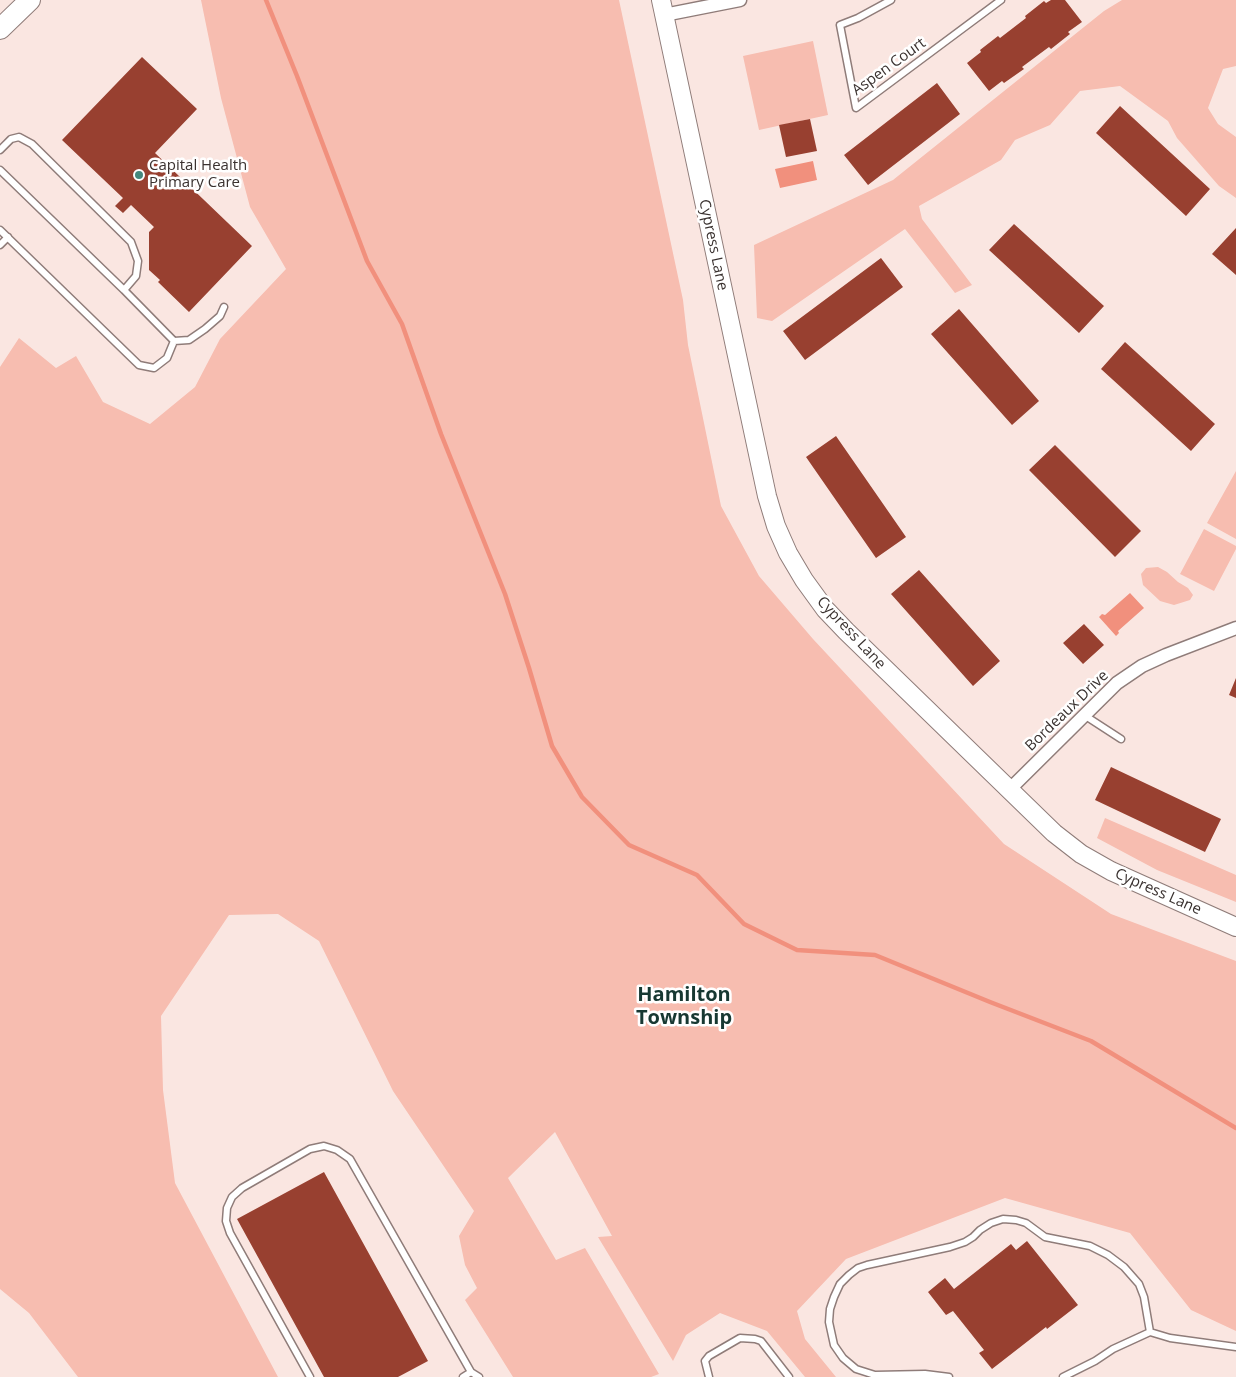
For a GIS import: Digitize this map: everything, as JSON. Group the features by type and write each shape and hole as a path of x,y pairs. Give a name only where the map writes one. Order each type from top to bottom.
{"main road":[{"path":"0,29 30,0"}],"street":[{"path":"663,7 740,0"},
{"name":"Cypress Lane","path":"663,7 766,496 788,553 804,580 825,609 846,631 1054,833 1081,854 1111,871 1236,927"},
{"name":"Bordeaux Drive","path":"1009,790 1117,683 1142,666 1166,654 1236,628"}],"lane":[{"name":"Aspen Court","path":"892,0 840,25 856,108 1001,0"},
{"path":"0,150 11,140 19,138 32,144 131,242 138,261 136,276 124,290"},
{"path":"0,170 174,341 189,340 220,316 224,307"},
{"path":"0,230 139,365 154,368 167,358 174,341"},
{"path":"0,245 8,237"},
{"path":"1084,715 1121,739"},
{"path":"310,1377 230,1233 226,1221 227,1208 232,1197 242,1188 310,1149 324,1146 337,1150 350,1159 471,1372 479,1377"},
{"path":"949,1377 926,1374 875,1375 856,1369 843,1358 834,1344 829,1322 834,1296 840,1284 849,1274 867,1265 950,1247 965,1242 991,1223 1003,1220 1016,1220 1026,1223 1045,1237 1090,1246 1108,1255 1124,1267 1142,1290 1150,1332"},
{"path":"1063,1377 1095,1361 1113,1349 1150,1332 1170,1338 1236,1347"},
{"path":"709,1377 705,1361 709,1356 740,1338 761,1341 790,1377"},
{"path":"463,1377 471,1372"}],"shaded area":[{"path":"201,0 619,0 683,300 688,345 721,506 759,576 813,639 1004,844 1111,914 1236,961 1236,1331 1191,1310 1130,1233 1005,1198 846,1259 797,1311 805,1339 836,1377 805,1377 767,1331 720,1313 686,1335 673,1361 598,1237 612,1236 555,1132 508,1178 556,1260 585,1248 659,1374 651,1377 513,1377 465,1300 477,1288 465,1265 459,1236 474,1211 393,1091 319,941 278,914 229,915 161,1016 163,1090 175,1183 278,1377 78,1377 29,1313 0,1289 0,367 19,338 56,368 76,356 103,402 150,424 195,387 220,339 286,269 250,207 221,98"},
{"path":"1122,0 1236,0 1236,66 1223,69 1208,108 1218,124 1236,137 1236,198 1219,186 1177,138 1168,121 1120,86 1080,91 1050,125 1015,140 1001,160 919,206 922,219 972,285 955,293 905,229 772,321 757,318 754,245 893,180 1104,11"},
{"path":"813,41 828,115 759,130 743,56"},
{"path":"813,161 817,180 780,188 775,169"},
{"path":"1236,471 1236,539 1207,523"},
{"path":"1204,529 1236,546 1214,591 1180,574"},
{"path":"1158,567 1188,588 1193,595 1190,600 1174,605 1160,601 1143,585 1141,574 1146,568"},
{"path":"1130,593 1144,608 1118,631 1119,633 1116,636 1099,617 1102,614 1105,615"},
{"path":"1105,818 1236,875 1236,902 1157,870 1097,838"}],"building":[{"path":"1051,0 1065,0 1082,22 1068,32 1070,34 1051,49 1049,47 1022,67 1024,69 1004,83 1002,81 989,91 967,63 981,52 980,50 998,36 1000,38 1044,1 1046,3"},
{"name":"Capital Health Primary Care","path":"142,57 197,109 155,153 252,246 189,312 158,282 160,280 149,270 149,232 154,227 131,205 123,213 115,206 123,198 62,140"},
{"path":"937,83 960,114 868,185 844,155"},
{"path":"1120,106 1210,189 1186,216 1096,133"},
{"path":"810,119 817,151 786,157 779,125"},
{"path":"1014,224 1104,306 1079,333 989,250"},
{"path":"1236,228 1236,275 1212,254"},
{"path":"881,258 903,287 805,360 783,331"},
{"path":"959,309 1039,401 1012,425 931,334"},
{"path":"1125,342 1215,424 1191,451 1101,369"},
{"path":"836,436 906,537 876,558 806,457"},
{"path":"1055,445 1141,531 1115,557 1029,470"},
{"path":"919,570 1000,661 973,686 891,594"},
{"path":"1084,624 1104,645 1083,664 1063,643"},
{"path":"1236,678 1236,698 1229,695"},
{"path":"1111,767 1221,819 1205,852 1095,800"},
{"path":"324,1172 428,1361 398,1377 324,1377 237,1219"},
{"path":"1027,1241 1078,1305 992,1369 979,1353 984,1350 953,1311 946,1315 928,1292 945,1278 954,1289 1011,1244 1016,1250"}],"waterway":[{"path":"266,0 367,261 402,324 441,434 505,594 552,746 582,797 629,845 697,875 744,924 797,950 875,955 1091,1041 1236,1128"}],"place":[{"name":"Capital Health Primary Care","path":"139,175"}],"district":[{"name":"Hamilton Township","path":"684,1006"}]}
